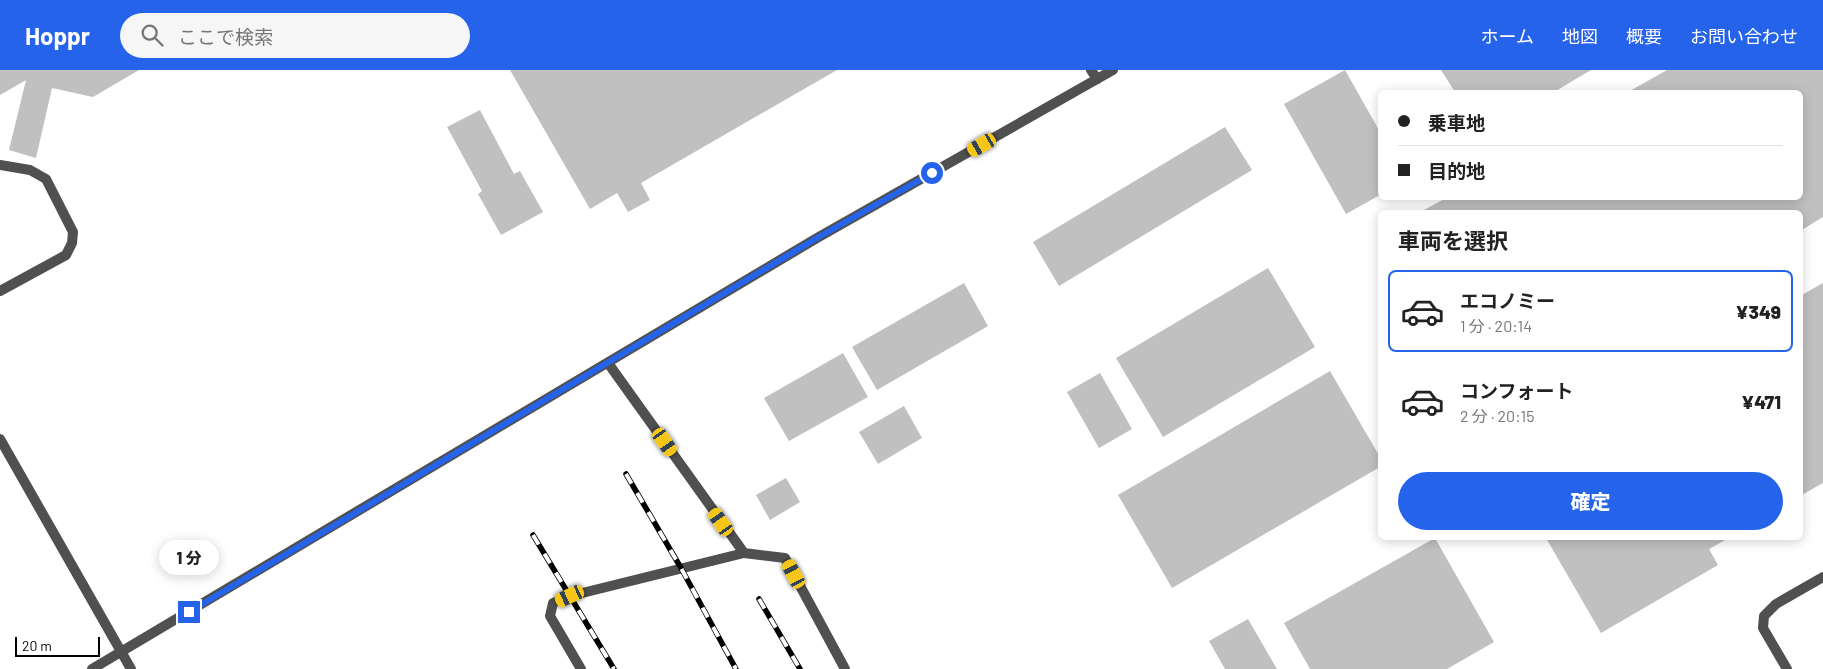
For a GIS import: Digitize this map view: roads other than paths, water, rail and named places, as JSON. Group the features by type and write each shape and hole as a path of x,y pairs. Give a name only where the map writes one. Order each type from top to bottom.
{"lane":[{"path":"92,669 1094,75 1112,70"},
{"path":"0,165 30,170 46,179 73,232 72,243 66,255 0,291"},
{"path":"608,362 744,553"},
{"path":"0,439 131,669"},
{"path":"581,669 550,616 554,603 570,596 744,553 785,558 845,669"},
{"path":"1787,669 1763,628 1764,616 1776,604 1823,577"}],"railway":[{"path":"626,474 681,568 736,669"},
{"path":"533,535 614,669"},
{"path":"759,599 800,669"}]}
